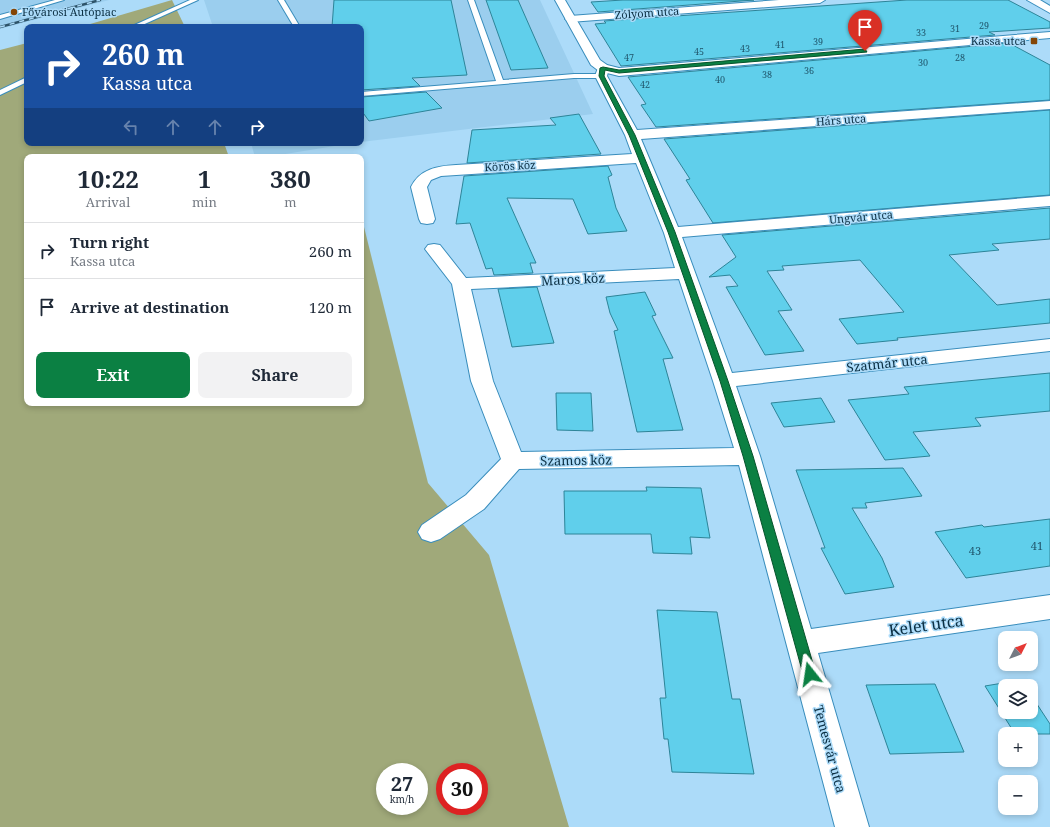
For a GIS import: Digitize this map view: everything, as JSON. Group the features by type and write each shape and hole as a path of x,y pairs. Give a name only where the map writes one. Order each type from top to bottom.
{"street":[{"name":"Temesvár utca","path":"560,0 602,72 632,135 672,232 724,381 748,456 852,827"},
{"name":"Zólyom utca","path":"570,19 820,0"},
{"path":"1032,0 1050,10"},
{"path":"602,72 619,72 1050,35"},
{"name":"Hárs utca","path":"632,135 1050,105"},
{"name":"Körös köz","path":"427,218 419,187 420,183 425,178 434,173 462,169 641,158"},
{"name":"Ungvár utca","path":"672,232 1050,201"},
{"path":"431,532 475,502 513,461 482,381 461,284 434,249"},
{"name":"Maros köz","path":"461,284 686,273"},
{"name":"Szatmár utca","path":"724,381 1050,346"},
{"name":"Szamos köz","path":"513,461 748,456"},
{"name":"Kelet utca","path":"801,643 1050,607"}],"lane":[{"path":"0,17 61,0"},
{"path":"140,24 195,0"},
{"path":"281,0 295,24"},
{"path":"471,0 500,82"},
{"path":"364,94 574,76 602,72"},
{"path":"0,93 24,81"}],"shaded area":[{"path":"0,0 109,0 0,29"},
{"path":"204,0 540,0 593,114 364,142 364,24 212,24"},
{"path":"252,146 335,146 285,154 254,154"}],"green space":[{"path":"172,0 184,24 90,24"},
{"path":"24,44 24,146 225,146 228,154 24,154 24,406 364,406 364,227 428,483 489,555 569,827 0,827 0,50"}],"building":[{"path":"334,0 451,0 467,75 412,78 420,86 364,90 364,24 332,24"},
{"path":"486,0 518,0 548,68 511,70"},
{"path":"623,0 754,0 598,12 591,2"},
{"path":"907,0 1008,0 1050,22 1050,28 989,32 995,35 621,66 595,24 606,23 604,21"},
{"path":"1009,43 1050,65 1050,100 656,127 641,105 646,104 628,77"},
{"path":"426,92 442,108 369,121 364,114 364,97"},
{"path":"1050,110 1050,195 713,223 686,180 690,179 664,139"},
{"path":"579,114 601,154 467,163 472,130 556,125 550,118"},
{"path":"608,166 612,175 608,177 616,208 627,231 588,234 573,199 507,198 536,263 530,263 533,273 494,275 492,268 486,269 470,223 456,224 464,176"},
{"path":"1050,208 1050,239 992,244 999,250 949,255 997,305 1050,299 1050,323 897,338 898,340 857,344 839,319 904,312 860,260 782,266 784,270 767,271 792,310 778,311 804,351 765,355 726,287 738,286 730,275 709,277 736,257 722,235"},
{"path":"537,287 554,343 512,347 498,289"},
{"path":"645,292 656,315 652,316 673,358 663,359 683,430 637,432 614,331 618,330 610,313 606,297"},
{"path":"1050,373 1050,411 975,418 981,426 913,432 930,456 885,460 848,400 909,394 904,387"},
{"path":"556,393 591,393 593,431 557,430"},
{"path":"821,398 835,422 784,427 771,403"},
{"path":"903,468 922,496 865,503 867,508 852,508 882,558 894,587 845,594 821,548 825,548 796,470"},
{"path":"646,487 701,488 710,538 690,537 692,554 653,553 651,534 565,534 564,491 647,491"},
{"path":"1050,519 1050,566 966,578 935,532 982,525 984,527"},
{"path":"657,610 717,612 732,699 740,699 754,774 672,772 668,739 664,739 660,698 666,698"},
{"path":"935,684 964,752 890,754 866,685"},
{"path":"998,684 998,707 985,686"},
{"path":"1038,706 1050,724 1050,734 1038,734 1038,727 1011,727 1006,719 1038,719"}],"railway":[{"path":"0,27 100,0"}],"place":[{"name":"Fővárosi Autópiac","path":"14,12"},
{"name":"Kassa utca","path":"1034,41"}],"route":[{"path":"810,674 748,456 724,381 672,232 632,135 602,76 603,68 619,72 865,51"}]}
